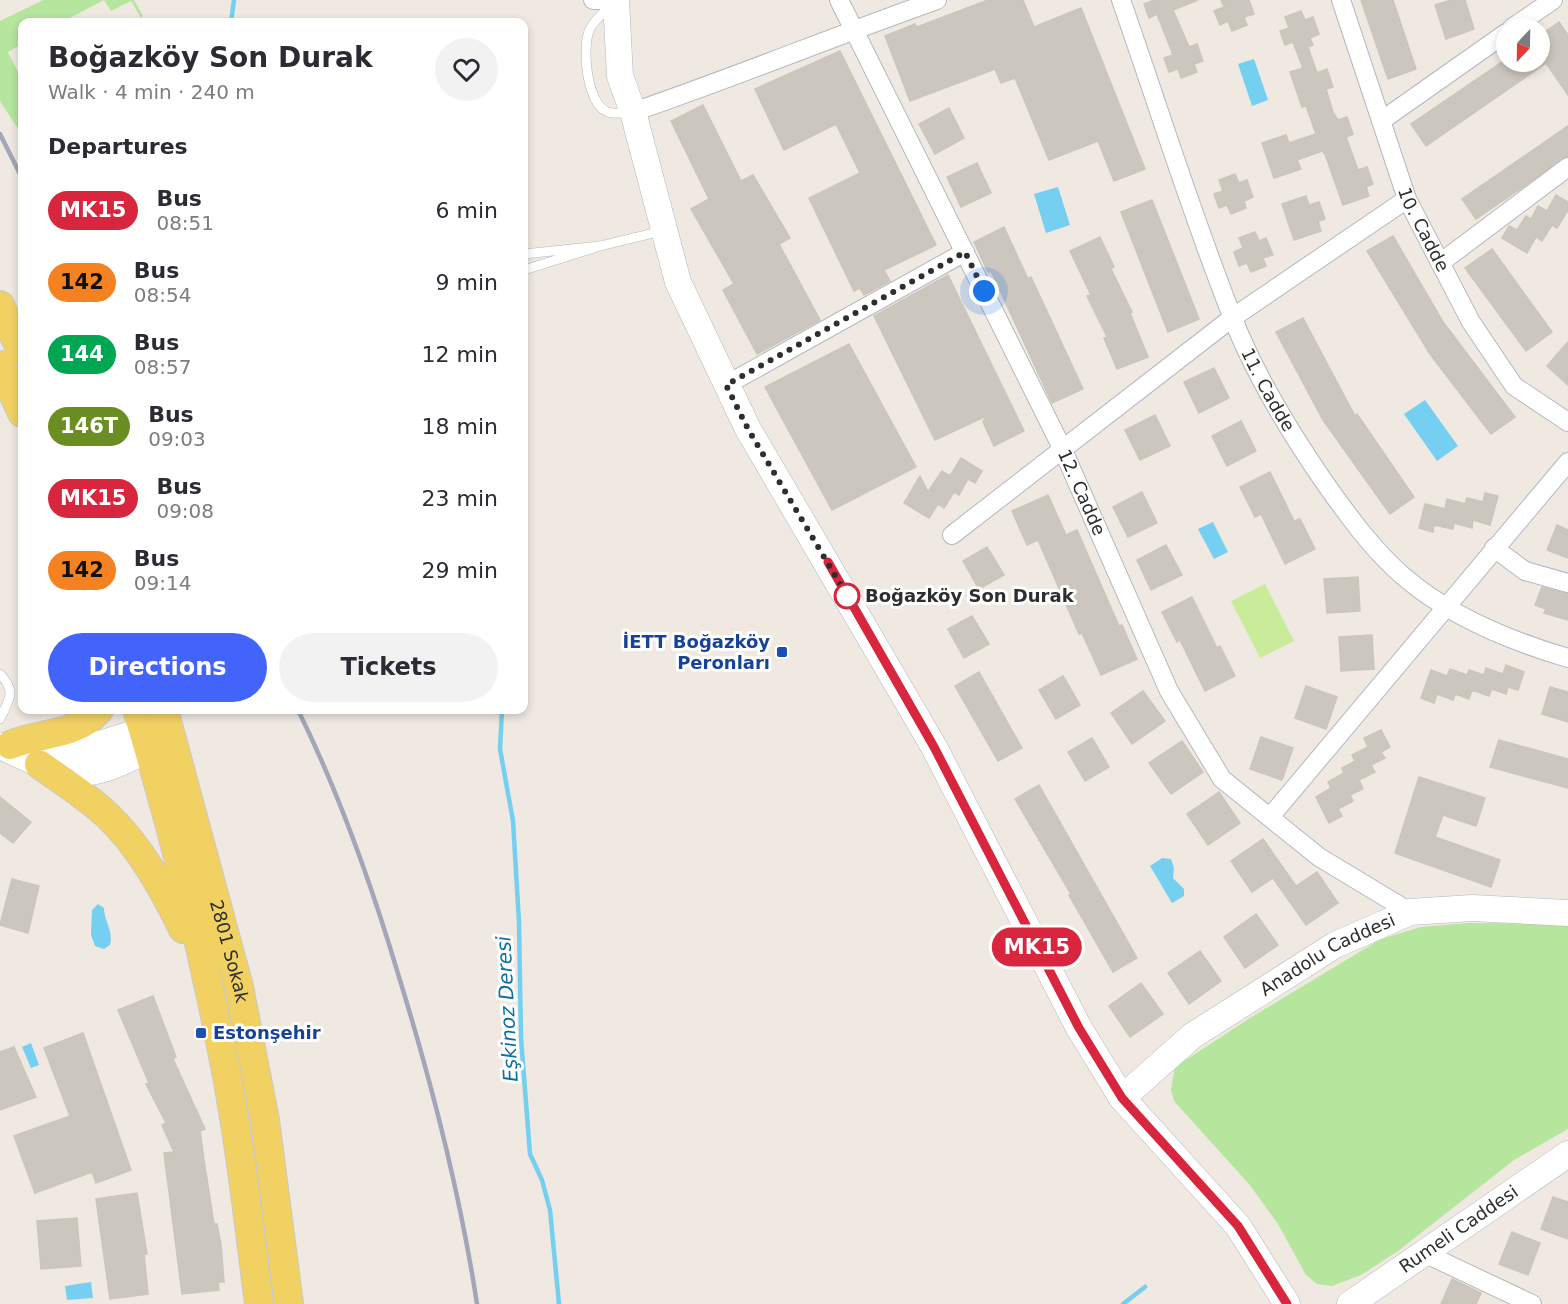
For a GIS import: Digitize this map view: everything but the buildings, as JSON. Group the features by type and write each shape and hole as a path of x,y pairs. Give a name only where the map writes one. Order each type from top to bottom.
{"main road":[{"path":"0,305 18,344"},
{"path":"0,365 18,404"},
{"path":"2,739 71,730 87,722 95,714"},
{"name":"2801 Sokak","path":"153,726 225,1067 259,1304"},
{"name":"2801 Sokak","path":"153,726 239,987 265,1120 289,1304"},
{"path":"39,764 107,815 138,852 168,899 204,971"}],"street":[{"path":"593,0 609,0"},
{"path":"616,0 620,76 633,112 662,231 678,282 748,429 934,747 1079,1028 1122,1098 1238,1226 1287,1304"},
{"path":"633,112 638,77 634,0"},
{"name":"12. Cadde","path":"839,0 1062,448 1169,690 1222,778 1319,857 1410,912"},
{"path":"633,112 723,81 852,30 937,0"},
{"name":"11. Cadde","path":"1120,0 1232,318 1264,383 1313,466 1372,545 1403,576 1444,607 1533,648 1568,658"},
{"name":"10. Cadde","path":"1341,0 1407,200 1471,322 1515,386 1568,422"},
{"path":"1527,18 1553,0"},
{"path":"1381,121 1496,40"},
{"path":"1440,263 1568,167"},
{"path":"952,535 1232,318 1407,200"},
{"path":"726,385 965,252"},
{"path":"1270,817 1568,462"},
{"path":"1494,548 1525,571 1568,583"},
{"path":"2,739 35,751 81,750 153,726"},
{"path":"2,739 39,764 69,774 85,773 123,762 153,726"},
{"name":"Anadolu Caddesi","path":"1122,1098 1192,1036 1335,945 1410,912 1472,908 1568,914"},
{"name":"Rumeli Caddesi","path":"1350,1304 1426,1254 1568,1154"},
{"path":"1426,1254 1532,1304"}],"lane":[{"path":"528,269 600,246 662,231"},
{"path":"528,254 600,246"},
{"path":"0,674 10,685 11,694 2,739"}],"green space":[{"path":"43,0 104,0 70,18 18,18 18,46 8,52 18,72 18,129 0,101 0,21"},
{"path":"104,0 134,0 143,16 141,18 131,1 111,11"},
{"path":"1265,584 1294,641 1260,658 1231,601"},
{"path":"1468,923 1568,924 1568,1129 1514,1160 1398,1251 1361,1275 1332,1286 1317,1284 1306,1275 1278,1224 1249,1184 1174,1101 1171,1090 1175,1067 1250,1018 1381,939 1421,927"}],"water":[{"path":"1254,59 1268,100 1252,106 1238,64"},
{"path":"1058,187 1070,225 1046,233 1034,194"},
{"path":"1425,400 1458,446 1437,461 1404,414"},
{"path":"1213,522 1228,552 1214,559 1198,529"},
{"path":"1162,858 1171,859 1174,868 1173,878 1184,889 1184,896 1172,903 1150,866"},
{"path":"98,904 104,908 111,936 110,945 104,949 95,946 91,935 92,910"},
{"path":"31,1043 39,1065 31,1068 22,1047"},
{"path":"91,1282 93,1298 67,1300 65,1286"}],"waterway":[{"name":"Eşkinoz Deresi","path":"232,18 234,0"},
{"name":"Eşkinoz Deresi","path":"502,714 500,749 513,821 519,922 521,1038 530,1154 542,1180 550,1210 559,1304"},
{"path":"1123,1304 1145,1287"}],"railway":[{"path":"0,134 18,170"},
{"path":"300,714 328,775 354,841 378,909 411,1017 454,1180 477,1304"}],"bus line":[{"name":"MK15","path":"828,562 934,747 1079,1028 1122,1098 1238,1226 1287,1304"}],"place":[{"name":"Boğazköy Son Durak","path":"847,596"},
{"name":"İETT Boğazköy Peronları","path":"782,652"},
{"name":"Estonşehir","path":"201,1033"}],"route":[{"path":"847,596 852,604 748,429 726,385 965,252 984,291"}]}
